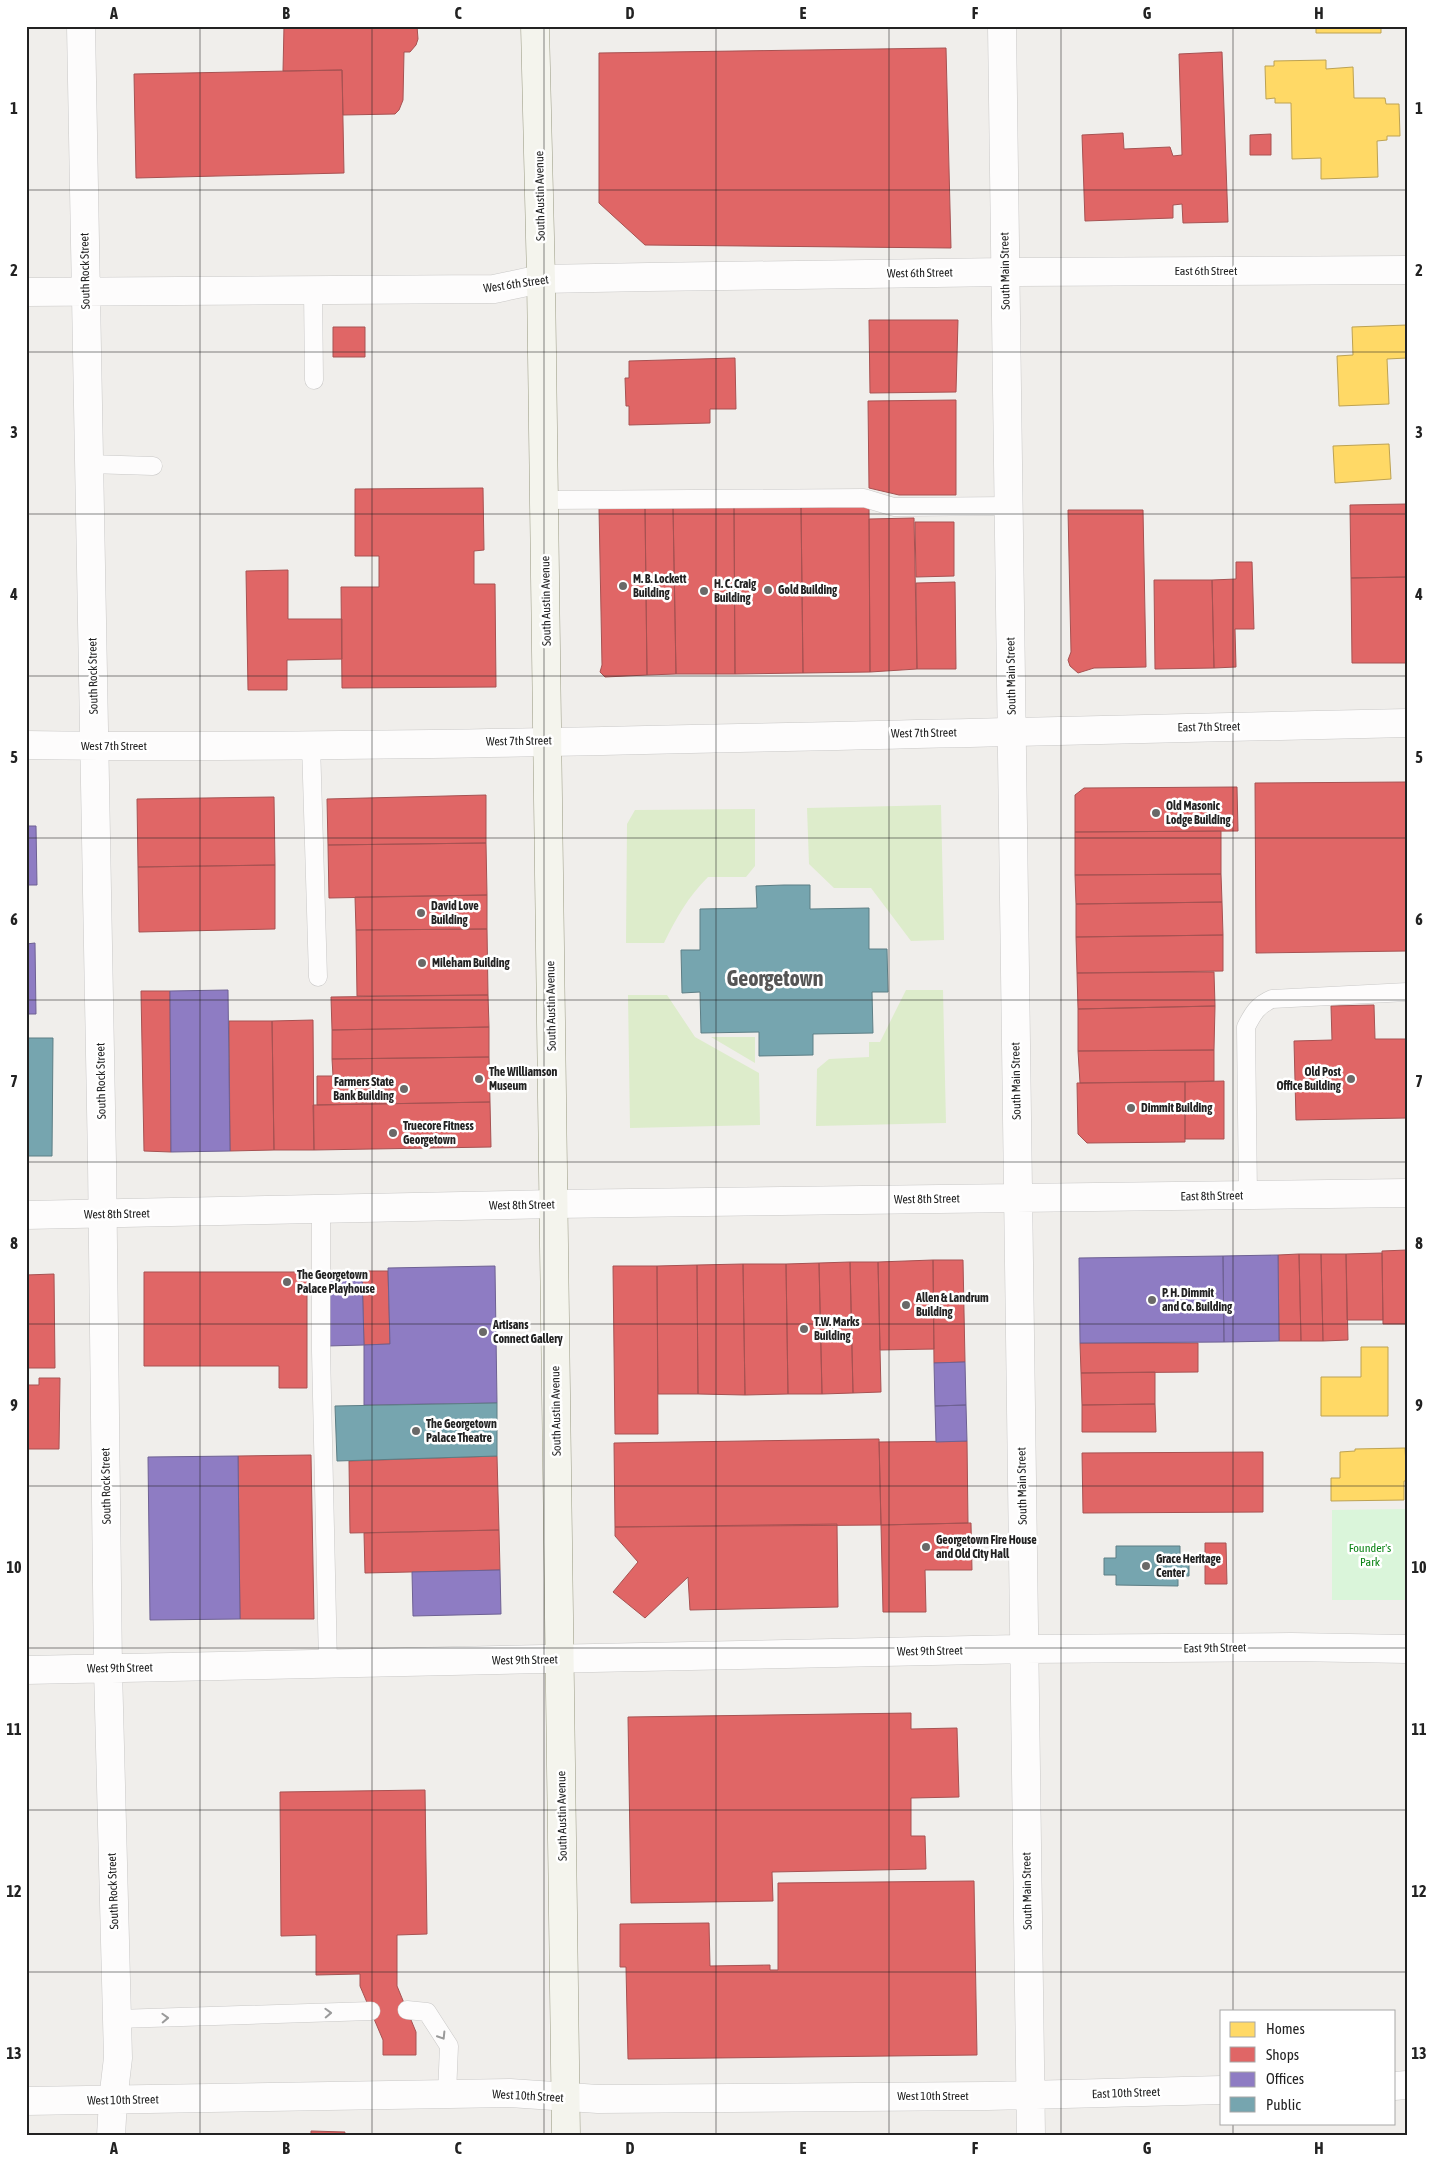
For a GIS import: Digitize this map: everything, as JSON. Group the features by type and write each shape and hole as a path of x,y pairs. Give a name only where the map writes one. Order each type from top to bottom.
{"main road":[{"name":"South Austin Avenue","path":"535,26 542,279 566,2136"}],"street":[{"name":"South Rock Street","path":"81,26 95,746 108,1669 118,2058 111,2136"},
{"name":"South Main Street","path":"1002,26 1031,2136"},
{"name":"East 6th Street","path":"1005,272 1407,270"},
{"name":"West 6th Street","path":"26,292 494,289 542,279 1005,272"},
{"name":"East 7th Street","path":"1012,732 1407,723"},
{"name":"West 7th Street","path":"26,745 95,746 548,741 1012,732"},
{"name":"East 8th Street","path":"1018,1198 1407,1194"},
{"name":"West 8th Street","path":"26,1216 554,1204 1018,1198"},
{"name":"East 9th Street","path":"1024,1649 1281,1647 1407,1649"},
{"name":"West 9th Street","path":"26,1670 1024,1649"},
{"name":"East 10th Street","path":"1030,2096 1220,2090"},
{"name":"West 10th Street","path":"26,2102 510,2093 565,2098 668,2099 1030,2096"}],"lane":[{"path":"313,290 314,380"},
{"path":"89,464 153,466"},
{"path":"544,500 864,498 894,506 1008,506"},
{"path":"311,744 318,978"},
{"path":"1248,1196 1246,1027 1252,1014 1261,1004 1272,999 1407,992"},
{"path":"321,1210 321,1360 328,1664"},
{"path":"407,2010 427,2012 448,2046 447,2094"},
{"path":"117,2020 371,2012"}],"green space":[{"path":"941,805 944,940 911,941 871,888 834,888 809,864 807,808"},
{"path":"755,809 755,866 746,877 708,877 683,908 664,943 626,943 627,824 635,810"},
{"path":"906,990 943,990 946,1123 816,1126 817,1069 829,1059 869,1057 869,1042 880,1042"},
{"path":"628,995 667,995 695,1037 759,1073 760,1125 630,1128"},
{"path":"711,1037 755,1037 755,1063"},
{"name":"Founder's Park","path":"1407,1509 1407,1600 1332,1600 1332,1510"}],"building: Homes":[{"path":"1316,26 1381,26 1381,33 1316,33"},
{"path":"1326,60 1326,69 1353,67 1354,98 1385,98 1386,104 1399,104 1400,136 1387,136 1387,140 1377,141 1378,177 1321,179 1321,158 1292,159 1291,103 1275,103 1275,98 1266,99 1265,66 1274,66 1274,61"},
{"path":"1407,325 1407,358 1387,359 1389,404 1339,406 1337,356 1353,355 1352,327"},
{"path":"1389,444 1391,479 1335,483 1333,446"},
{"path":"1361,1347 1388,1347 1388,1416 1321,1416 1321,1377 1361,1377"},
{"path":"1405,1448 1407,1481 1404,1481 1404,1500 1331,1501 1331,1478 1340,1478 1340,1452 1355,1451 1355,1449"}],"building: Shops":[{"path":"284,26 417,26 418,39 416,45 410,52 404,52 403,100 399,110 395,114 343,115 342,70 283,71"},
{"path":"946,48 951,248 645,245 599,203 599,53"},
{"path":"1222,52 1228,222 1183,223 1182,204 1173,205 1173,218 1085,221 1082,135 1123,133 1124,149 1170,147 1173,156 1182,155 1179,54"},
{"path":"342,70 344,173 136,178 134,74"},
{"path":"1271,134 1271,155 1250,155 1250,135"},
{"path":"869,320 958,320 956,392 870,393"},
{"path":"333,327 365,327 365,357 333,357"},
{"path":"735,358 736,409 710,409 710,423 629,425 629,406 626,406 625,378 629,378 629,361"},
{"path":"956,400 956,495 899,495 869,488 868,401"},
{"path":"483,488 484,550 474,551 474,584 495,584 496,687 342,688 341,587 379,587 379,556 355,556 355,489"},
{"path":"1407,504 1407,577 1351,578 1350,505"},
{"path":"869,506 870,672 803,673 801,507"},
{"name":"M. B. Lockett Building","path":"645,507 647,675 605,677 600,672 602,665 599,508"},
{"path":"645,507 673,507 676,674 647,675"},
{"name":"H. C. Craig Building","path":"673,507 734,507 735,674 676,674"},
{"name":"Gold Building","path":"734,507 801,507 803,673 735,674"},
{"path":"1068,510 1143,510 1146,667 1094,668 1078,673 1070,666 1068,660 1071,652"},
{"path":"914,518 917,669 870,672 869,519"},
{"path":"915,522 954,522 954,576 916,577"},
{"path":"1236,562 1252,562 1254,629 1235,629 1236,667 1214,668 1212,580 1236,579"},
{"path":"288,570 288,619 342,619 342,659 287,660 287,690 248,690 246,571"},
{"path":"1407,577 1407,663 1352,663 1351,578"},
{"path":"1154,580 1212,580 1214,668 1155,669"},
{"path":"955,582 956,669 917,669 916,583"},
{"path":"1407,782 1407,951 1256,953 1255,783"},
{"name":"Old Masonic Lodge Building","path":"1237,787 1238,831 1075,832 1075,795 1084,788"},
{"path":"486,795 486,843 328,845 327,799"},
{"path":"274,797 275,865 138,867 137,799"},
{"path":"1221,831 1221,874 1075,875 1075,832"},
{"path":"486,843 487,895 329,898 328,845"},
{"path":"275,865 275,929 139,932 138,867"},
{"path":"1221,874 1222,902 1076,904 1075,875"},
{"name":"David Love Building","path":"487,895 487,929 356,930 355,897"},
{"path":"1222,902 1223,935 1076,937 1076,904"},
{"name":"Mileham Building","path":"487,929 488,995 357,996 356,930"},
{"path":"1223,935 1223,971 1077,973 1076,937"},
{"path":"1214,972 1215,1006 1078,1009 1077,973"},
{"path":"141,991 170,991 171,1152 144,1151"},
{"path":"488,995 489,1027 332,1030 331,997"},
{"name":"Old Post Office Building","path":"1374,1005 1375,1039 1407,1039 1407,1118 1296,1120 1294,1041 1332,1040 1331,1006"},
{"path":"1215,1006 1214,1050 1078,1051 1078,1009"},
{"path":"313,1020 314,1150 274,1150 272,1021"},
{"path":"229,1021 272,1021 274,1150 230,1151"},
{"path":"489,1027 489,1057 332,1059 332,1030"},
{"path":"1214,1050 1214,1081 1080,1083 1078,1051"},
{"name":"Farmers State Bank Building","path":"489,1057 490,1102 317,1105 317,1076 333,1076 332,1059"},
{"path":"1224,1081 1224,1139 1185,1139 1185,1082"},
{"name":"Dimmit Building","path":"1185,1082 1185,1142 1087,1143 1078,1134 1077,1083"},
{"path":"490,1102 491,1147 314,1150 313,1105"},
{"path":"1407,1250 1407,1324 1383,1324 1382,1251"},
{"path":"1382,1253 1383,1320 1347,1320 1346,1254"},
{"path":"1299,1254 1301,1341 1279,1341 1278,1255"},
{"path":"1299,1254 1321,1254 1323,1341 1301,1341"},
{"path":"1321,1254 1346,1254 1348,1340 1323,1341"},
{"name":"Allen & Landrum Building","path":"933,1260 934,1349 880,1350 878,1262"},
{"path":"933,1260 963,1260 965,1362 934,1363"},
{"path":"850,1262 853,1393 822,1394 819,1263"},
{"path":"850,1262 878,1262 881,1392 853,1393"},
{"name":"T.W. Marks Building","path":"819,1263 822,1394 788,1394 786,1264"},
{"path":"743,1264 745,1395 698,1394 697,1265"},
{"path":"743,1264 786,1264 788,1394 745,1395"},
{"path":"697,1265 698,1394 658,1394 657,1266"},
{"path":"613,1266 657,1266 658,1434 615,1434"},
{"path":"362,1271 388,1271 390,1344 364,1345"},
{"path":"144,1272 307,1272 307,1388 279,1388 279,1366 144,1366"},
{"path":"54,1274 55,1368 26,1368 26,1275"},
{"path":"1080,1343 1198,1343 1198,1372 1081,1373"},
{"path":"1155,1372 1155,1404 1082,1405 1081,1373"},
{"path":"39,1378 60,1378 59,1449 26,1449 26,1385 39,1385"},
{"path":"1155,1404 1156,1432 1082,1432 1082,1405"},
{"path":"879,1439 881,1525 615,1527 614,1443"},
{"path":"967,1441 968,1523 881,1525 879,1442"},
{"path":"1263,1452 1263,1512 1083,1513 1082,1453"},
{"path":"311,1455 314,1619 240,1619 238,1456"},
{"path":"497,1456 499,1530 350,1533 349,1461"},
{"name":"Georgetown Fire House and Old City Hall","path":"971,1523 972,1570 925,1570 926,1612 883,1612 881,1525"},
{"path":"837,1524 838,1607 690,1610 688,1577 645,1618 613,1592 638,1562 615,1536 615,1527"},
{"path":"499,1530 500,1570 365,1573 364,1533"},
{"path":"1205,1543 1226,1543 1227,1584 1205,1584"},
{"path":"911,1713 911,1729 957,1728 959,1797 911,1798 911,1836 925,1836 926,1869 772,1872 773,1901 631,1903 628,1717"},
{"path":"425,1790 427,1934 397,1935 397,1986 416,2032 416,2055 383,2055 383,2040 360,1986 360,1974 316,1975 316,1935 281,1936 280,1792"},
{"path":"974,1881 977,2055 628,2059 626,1967 620,1967 620,1924 709,1923 710,1966 770,1965 770,1970 778,1970 778,1883"},
{"path":"311,2131 345,2132 344,2136 311,2136"}],"building: Offices":[{"path":"26,826 36,826 37,885 26,885"},
{"path":"35,943 36,1014 26,1014 26,944"},
{"path":"228,990 230,1151 171,1152 170,991"},
{"name":"P. H. Dimmit and Co. Building","path":"1278,1255 1279,1341 1224,1342 1223,1256"},
{"name":"P. H. Dimmit and Co. Building","path":"1223,1256 1224,1342 1080,1343 1079,1258"},
{"path":"495,1266 497,1403 364,1405 364,1345 390,1344 388,1268"},
{"path":"362,1271 364,1345 327,1346 326,1272"},
{"path":"965,1362 966,1405 935,1406 934,1363"},
{"path":"966,1405 967,1441 936,1442 935,1406"},
{"path":"238,1456 240,1619 150,1620 148,1457"},
{"path":"500,1570 501,1614 413,1616 412,1572"}],"building: Public":[{"path":"810,885 810,909 869,908 869,949 887,949 888,992 872,992 873,1033 813,1034 813,1055 759,1056 759,1032 701,1033 700,992 682,993 681,950 700,950 700,909 757,908 756,886"},
{"path":"26,1038 53,1038 52,1156 26,1156"},
{"name":"The Georgetown Palace Theatre","path":"497,1403 497,1456 337,1461 335,1406"},
{"name":"Grace Heritage Center","path":"1116,1546 1180,1546 1180,1556 1189,1556 1189,1576 1178,1576 1178,1586 1116,1585 1116,1575 1104,1575 1104,1558 1116,1558"}],"place":[{"name":"M. B. Lockett Building","path":"623,586"},
{"name":"Gold Building","path":"768,590"},
{"name":"H. C. Craig Building","path":"704,591"},
{"name":"Old Masonic Lodge Building","path":"1156,813"},
{"name":"David Love Building","path":"421,913"},
{"name":"Mileham Building","path":"422,963"},
{"name":"The Williamson Museum","path":"479,1079"},
{"name":"Old Post Office Building","path":"1351,1079"},
{"name":"Farmers State Bank Building","path":"404,1089"},
{"name":"Dimmit Building","path":"1131,1108"},
{"name":"Truecore Fitness Georgetown","path":"393,1133"},
{"name":"The Georgetown Palace Playhouse","path":"287,1282"},
{"name":"P. H. Dimmit and Co. Building","path":"1152,1300"},
{"name":"Allen & Landrum Building","path":"906,1305"},
{"name":"T.W. Marks Building","path":"804,1329"},
{"name":"Artisans Connect Gallery","path":"483,1332"},
{"name":"The Georgetown Palace Theatre","path":"416,1431"},
{"name":"Georgetown Fire House and Old City Hall","path":"926,1547"},
{"name":"Grace Heritage Center","path":"1146,1566"}],"district":[{"name":"Georgetown","path":"775,978"}]}
